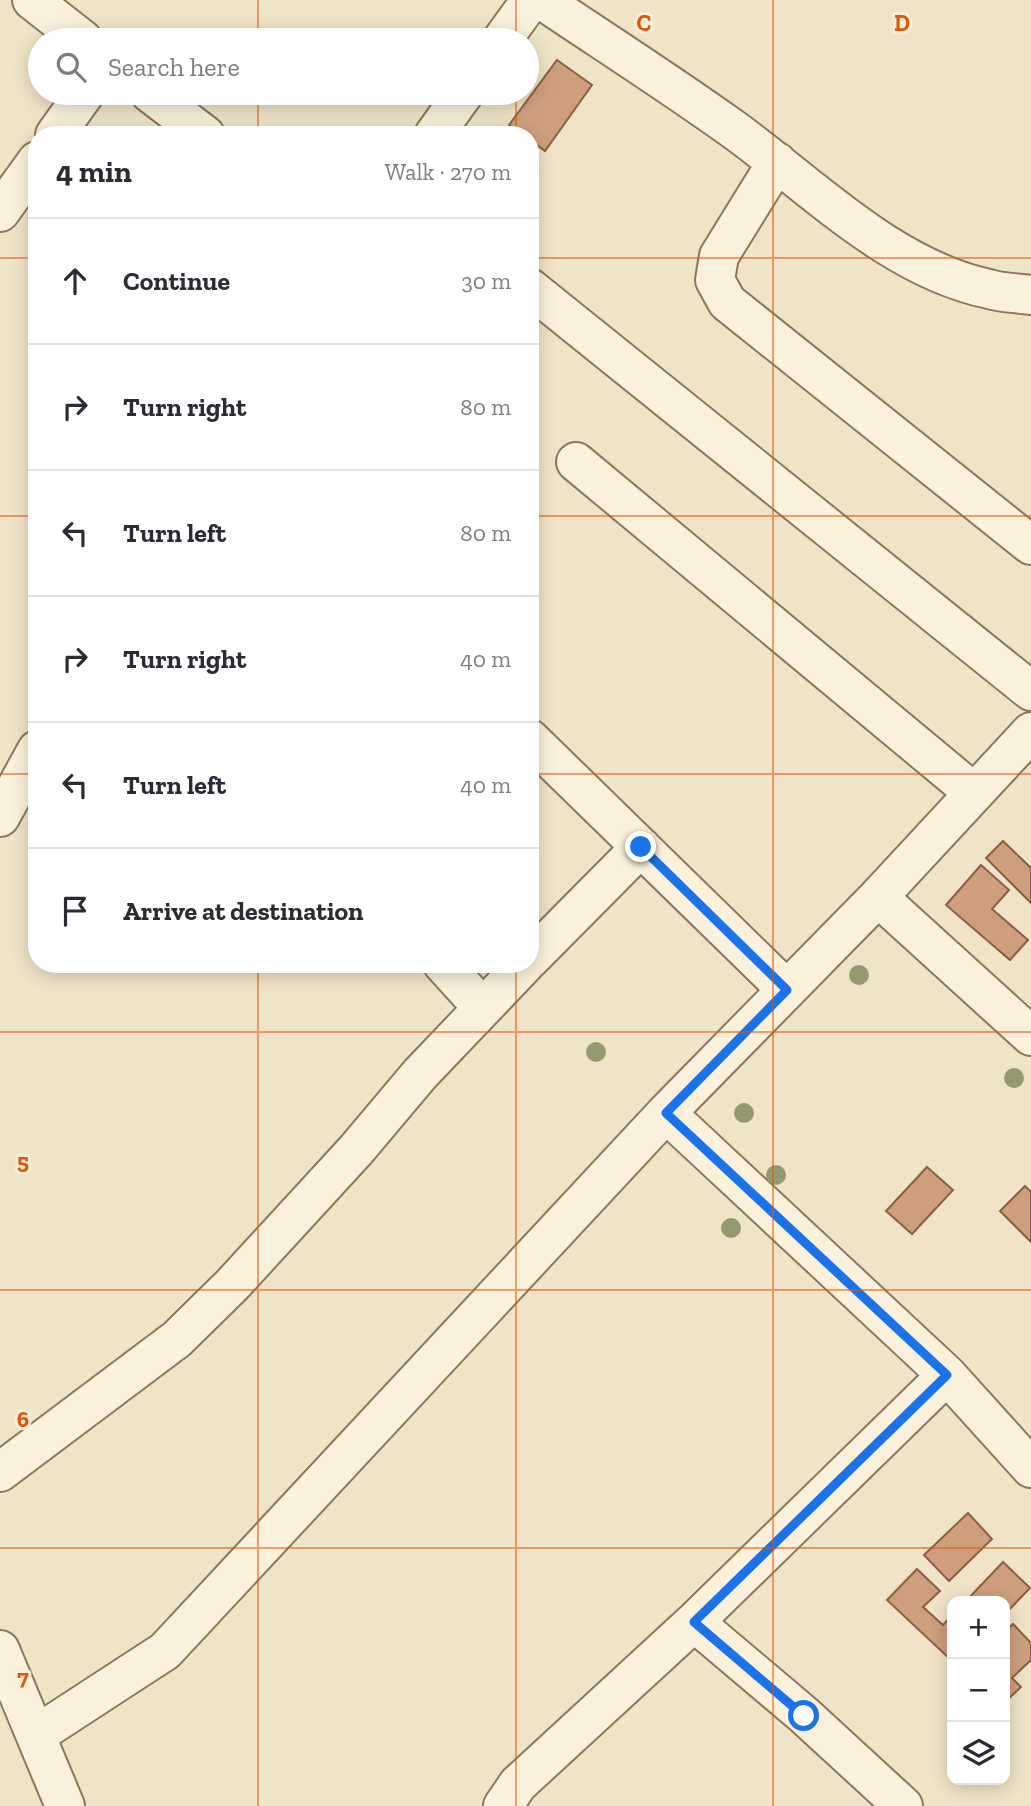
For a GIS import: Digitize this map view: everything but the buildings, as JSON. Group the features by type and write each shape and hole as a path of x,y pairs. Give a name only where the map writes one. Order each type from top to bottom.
{"street":[{"path":"32,0 68,28"},
{"path":"511,28 531,0"},
{"path":"542,0 733,129 872,236 951,278 989,290 1031,295"},
{"path":"61,126 76,105"},
{"path":"166,105 193,126"},
{"path":"440,126 455,105"},
{"path":"776,162 719,256 715,280 727,302 1031,545"},
{"path":"0,212 28,173"},
{"path":"539,295 1031,691"},
{"path":"576,462 973,792"},
{"path":"36,1735 165,1651 666,1113 878,897 1031,732"},
{"path":"539,748 787,990"},
{"path":"0,817 22,755"},
{"path":"539,950 641,847"},
{"path":"878,897 1031,1036"},
{"path":"451,973 482,1007"},
{"path":"0,1472 177,1339 232,1285 356,1150 420,1074 516,973"},
{"path":"666,1113 947,1375 1031,1468"},
{"path":"503,1806 519,1784 694,1622 947,1375"},
{"path":"694,1622 795,1708 903,1806"},
{"path":"0,1650 65,1806"}],"route":[{"path":"641,847 787,990 666,1113 947,1375 694,1622 804,1716"}]}
